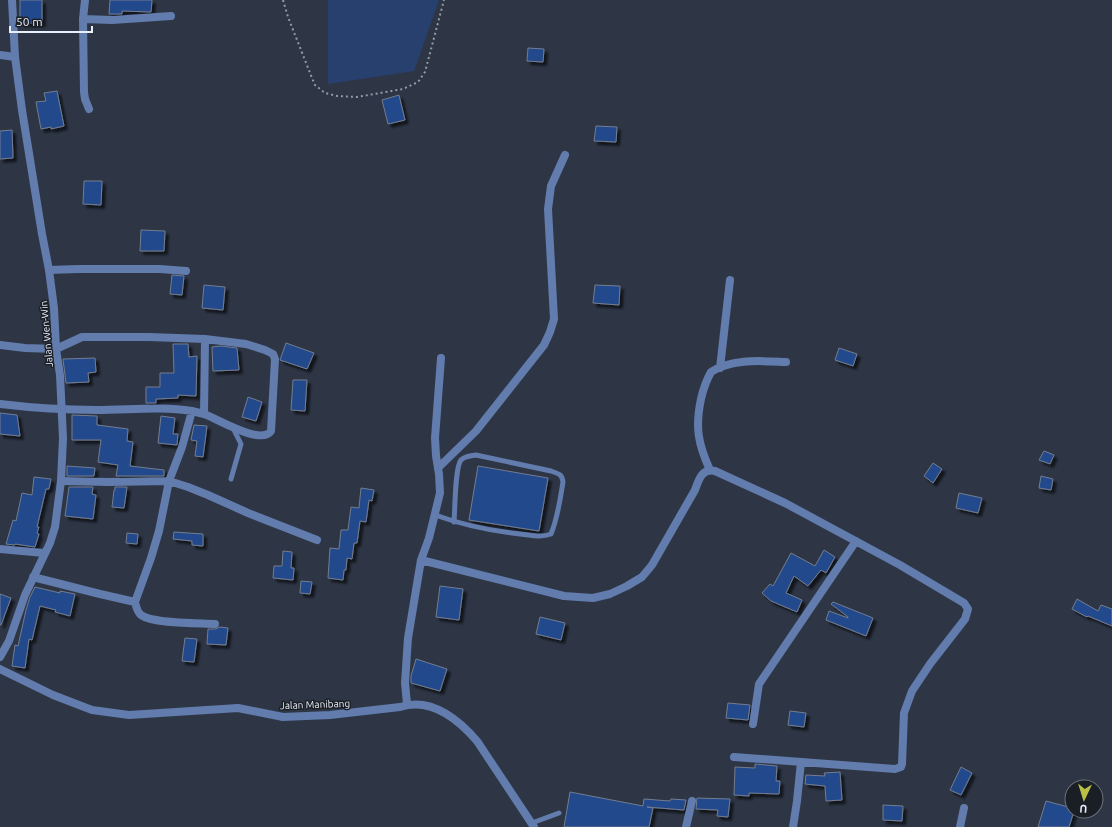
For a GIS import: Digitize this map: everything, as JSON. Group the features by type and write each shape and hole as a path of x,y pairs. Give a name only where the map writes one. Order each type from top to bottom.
{"street":[{"name":"Jalan Wen-Win","path":"0,657 9,641 25,595 50,543 55,527 61,481 63,438 60,375 56,349 54,308 22,110 15,57 12,0"},
{"path":"85,0 83,19 84,92 89,109"},
{"path":"83,19 112,20 171,16"},
{"path":"0,55 15,57"},
{"path":"438,468 476,430 544,345 550,332 554,319 548,209 551,186 565,155"},
{"path":"49,270 160,269 186,272"},
{"path":"720,368 730,280"},
{"path":"0,345 25,348 56,349 82,337 205,339 246,344 273,354 275,359 271,431 266,435 255,434 233,428 204,414 192,411 145,409 61,410 0,404"},
{"path":"204,414 205,339"},
{"path":"407,704 405,683 408,638 421,560 440,494 435,438 441,358"},
{"path":"710,470 704,456 698,426 703,390 707,378 711,372 730,364 757,361 786,362"},
{"path":"192,411 178,460 169,481 159,531 151,558 135,602 138,612 146,618 171,622 215,624"},
{"path":"421,560 564,596 593,598 610,594 642,577 652,565 695,490 697,483 704,472 710,470 716,471 785,503 856,541 964,603 968,609 965,619 930,664 912,691 904,713 901,767 896,769 734,757"},
{"path":"61,481 169,481 202,492 248,513 317,540"},
{"path":"753,724 759,684 856,541"},
{"path":"0,549 44,553"},
{"path":"33,577 135,602"},
{"name":"Jalan Manibang","path":"0,669 53,695 92,710 130,715 238,708 283,717 323,716 407,704 430,706 445,712 468,731 477,741 533,825"},
{"path":"793,827 801,762"},
{"path":"686,827 692,801"},
{"path":"960,827 964,808"}],"lane":[{"path":"231,478 241,444 233,428"},
{"path":"435,515 454,522 494,531 543,537 551,534 557,516 563,482 562,477 551,471 476,455 466,457 460,461 457,472 454,522"},
{"path":"533,825 559,813"}],"path":[{"path":"283,0 303,59 315,85 325,93 337,96 357,96 402,89 418,82 424,72 444,0"}],"shaded area":[{"path":"328,0 439,0 414,71 328,84"}],"building":[{"path":"20,0 42,0 42,23 20,23"},
{"path":"110,0 152,0 151,12 122,11 122,14 109,14"},
{"path":"528,48 544,49 543,62 527,61"},
{"path":"57,91 64,126 51,129 51,127 41,129 36,102 46,101 44,93"},
{"path":"399,95 405,120 388,124 382,100"},
{"path":"596,126 617,127 616,142 594,141"},
{"path":"12,130 13,158 0,159 0,131"},
{"path":"84,181 102,181 101,205 83,204"},
{"path":"141,230 165,231 164,251 140,251"},
{"path":"172,275 184,276 182,295 170,294"},
{"path":"204,285 225,287 223,310 202,308"},
{"path":"595,285 620,286 619,305 593,303"},
{"path":"286,343 314,353 307,369 280,360"},
{"path":"173,344 188,344 189,357 197,356 196,396 178,395 178,398 156,399 156,403 146,403 146,387 160,387 160,373 174,373"},
{"path":"221,346 237,348 239,370 213,371 212,347"},
{"path":"839,348 857,354 853,366 835,360"},
{"path":"95,358 96,372 88,373 89,382 66,383 63,359"},
{"path":"293,380 307,380 305,411 291,410"},
{"path":"248,397 262,402 256,421 242,417"},
{"path":"0,413 17,415 20,436 0,434"},
{"path":"72,415 97,416 97,425 128,429 127,441 133,442 130,466 164,470 164,476 116,476 118,465 98,462 101,440 72,440"},
{"path":"161,416 175,418 173,434 178,434 177,445 158,443"},
{"path":"194,425 207,426 203,457 195,456 197,441 191,440"},
{"path":"1044,451 1054,455 1050,464 1039,460"},
{"path":"933,463 942,469 933,483 924,476"},
{"path":"67,466 95,468 94,476 67,476"},
{"path":"478,466 548,478 539,531 469,520"},
{"path":"1041,476 1053,479 1051,490 1039,488"},
{"path":"34,477 51,479 49,489 46,489 37,527 39,527 37,533 39,534 35,547 6,544 13,520 16,521 22,493 32,495"},
{"path":"69,487 93,487 92,494 96,495 93,519 65,516"},
{"path":"115,487 127,487 124,508 112,507"},
{"path":"361,488 374,490 372,501 369,500 366,522 360,521 357,543 354,543 352,559 347,558 343,580 328,578 330,548 339,549 341,530 348,530 351,507 359,508"},
{"path":"959,493 982,498 978,513 956,508"},
{"path":"174,532 203,534 203,546 192,545 192,541 173,539"},
{"path":"127,533 138,534 137,544 126,543"},
{"path":"824,550 835,557 826,573 821,570 808,586 794,576 786,593 802,600 797,612 771,601 762,593 770,584 773,586 791,553 815,566"},
{"path":"283,551 292,552 291,568 294,568 293,580 273,578 274,566 282,566"},
{"path":"301,581 312,582 310,594 300,593"},
{"path":"440,586 463,589 459,620 436,617"},
{"path":"35,587 60,593 60,591 75,594 70,616 55,612 56,610 40,606 32,640 29,639 25,668 12,666 15,645 18,646 26,610"},
{"path":"0,594 11,598 1,625 0,625"},
{"path":"1077,599 1098,611 1101,605 1112,609 1112,626 1088,616 1087,617 1072,609"},
{"path":"833,602 873,618 866,636 826,620 829,611 848,618 831,604"},
{"path":"540,617 565,623 561,640 536,634"},
{"path":"220,627 228,628 226,645 207,644 208,629"},
{"path":"185,638 197,639 194,662 182,661"},
{"path":"416,659 447,669 440,691 411,683 411,676"},
{"path":"728,703 750,705 748,720 726,718"},
{"path":"790,711 806,713 804,727 788,725"},
{"path":"755,764 777,766 776,781 780,781 779,794 749,793 749,796 734,795 735,767 755,768"},
{"path":"961,767 972,773 961,795 950,790"},
{"path":"840,772 842,800 826,801 825,786 805,784 806,775 825,776 824,773"},
{"path":"570,792 643,806 644,799 670,801 671,799 686,800 684,810 647,807 653,808 649,827 564,827"},
{"path":"697,798 730,799 728,817 717,816 718,810 696,809"},
{"path":"1046,801 1064,806 1064,819 1072,819 1069,827 1038,827"},
{"path":"883,805 903,806 902,821 883,820"}]}
